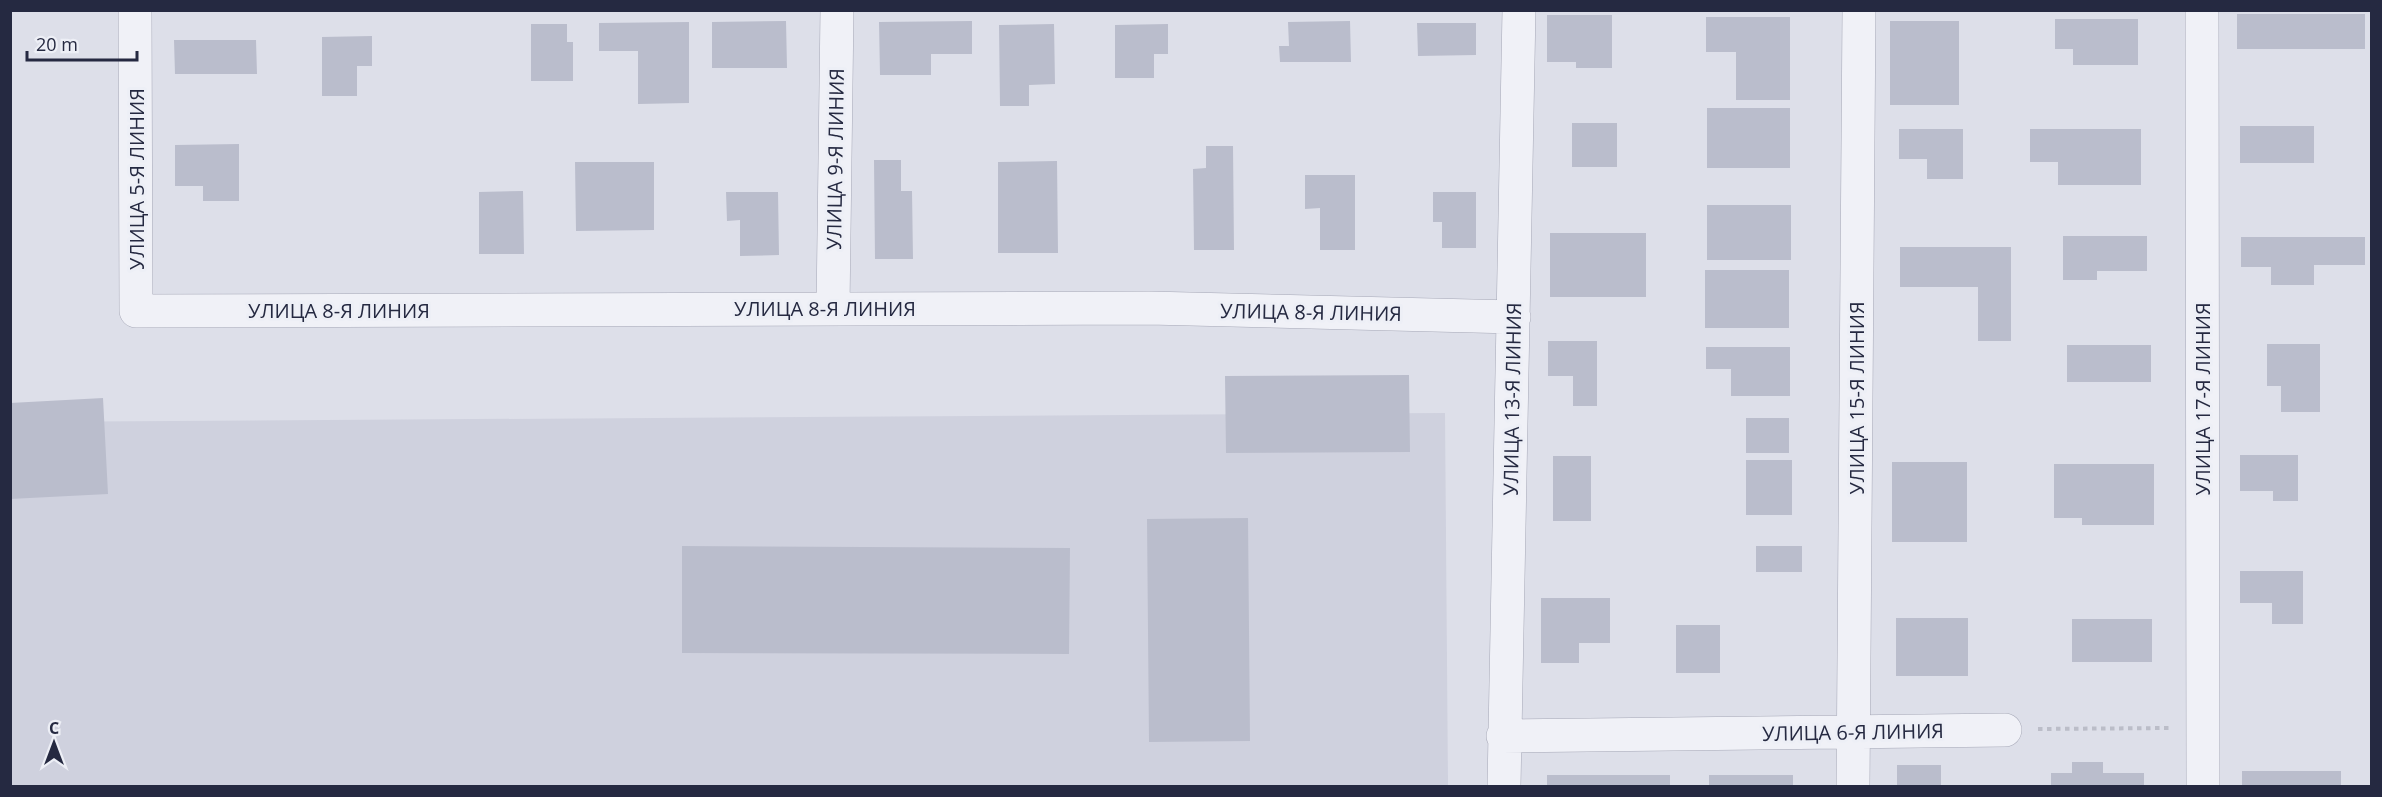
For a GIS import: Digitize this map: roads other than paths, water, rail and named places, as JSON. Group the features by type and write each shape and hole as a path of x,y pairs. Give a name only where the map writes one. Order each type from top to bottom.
{"street":[{"name":"УЛИЦА 5-Я ЛИНИЯ","path":"135,10 136,311"},
{"name":"УЛИЦА 9-Я ЛИНИЯ","path":"833,308 837,10"},
{"name":"УЛИЦА 13-Я ЛИНИЯ","path":"1504,786 1503,736 1519,10"},
{"name":"УЛИЦА 15-Я ЛИНИЯ","path":"1853,786 1859,10"},
{"name":"УЛИЦА 17-Я ЛИНИЯ","path":"2202,10 2203,786"},
{"name":"УЛИЦА 8-Я ЛИНИЯ","path":"136,311 1149,308 1514,317"},
{"name":"УЛИЦА 6-Я ЛИНИЯ","path":"1503,736 2005,730"}]}
